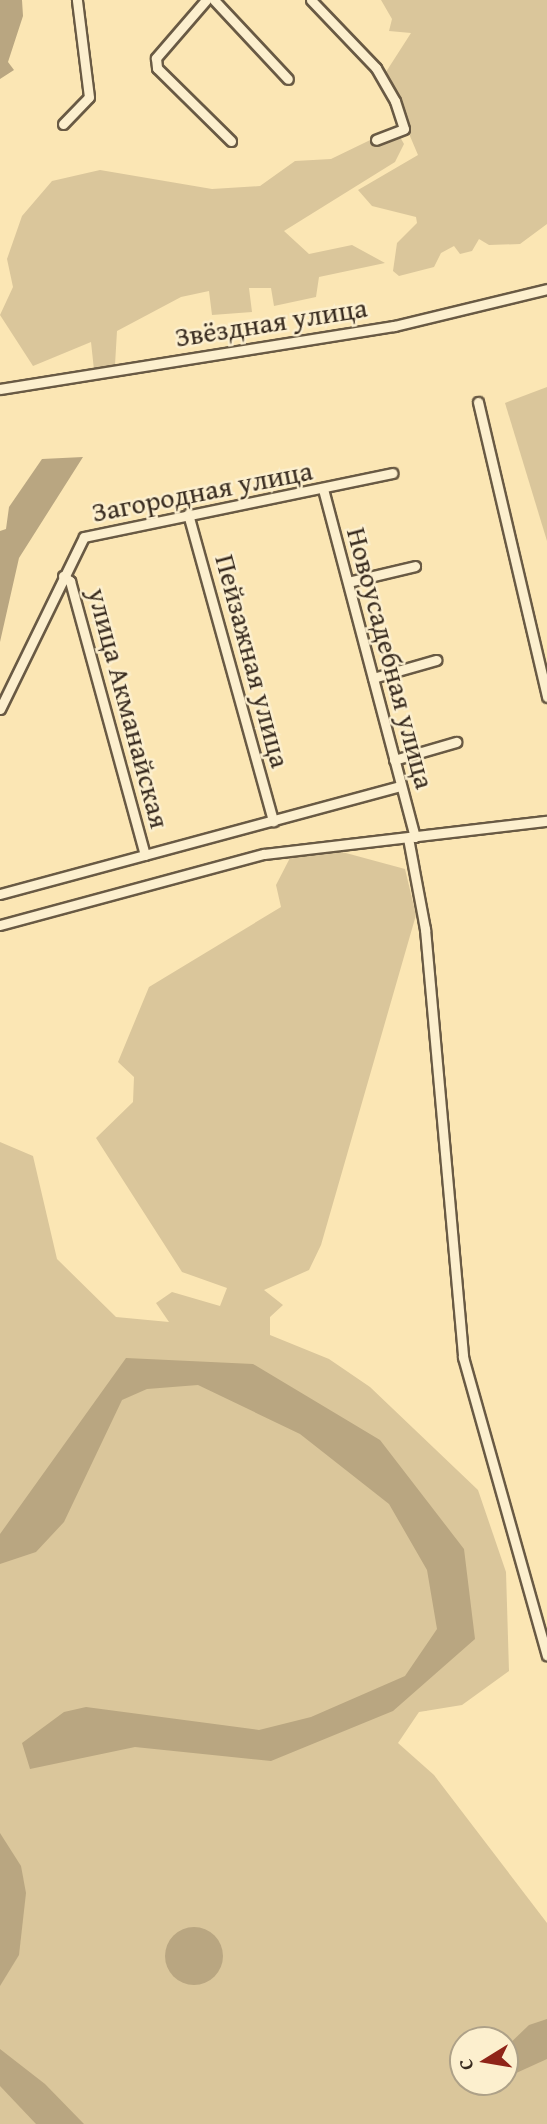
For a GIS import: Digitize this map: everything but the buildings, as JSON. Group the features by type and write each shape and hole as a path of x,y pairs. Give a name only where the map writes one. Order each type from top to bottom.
{"street":[{"path":"63,124 89,97 77,0"},
{"path":"206,0 156,58 157,68 231,141"},
{"path":"214,0 288,79"},
{"path":"311,0 376,68 395,101 404,129 376,140"},
{"name":"Звёздная улица","path":"0,389 394,326 547,289"},
{"path":"478,402 547,697"},
{"name":"Загородная улица","path":"0,709 78,544 92,532 323,489 392,473"},
{"name":"Новоусадебная улица","path":"323,489 401,786 411,838 425,929 463,1357 547,1655"},
{"name":"Пейзажная улица","path":"188,514 273,821"},
{"path":"348,582 415,566"},
{"name":"улица Акманайская","path":"63,576 71,581 145,855"},
{"path":"373,678 436,660"},
{"path":"394,760 456,742"},
{"path":"0,894 401,786"},
{"path":"0,925 264,854 547,821"}],"shaded area":[{"path":"0,0 22,0 23,16 8,62 14,70 0,79"},
{"path":"381,0 547,0 547,224 520,244 489,245 479,239 472,251 460,254 454,246 441,253 434,267 399,276 393,271 397,243 417,223 416,217 372,206 358,190 418,155 384,75 411,33 389,31 392,19"},
{"path":"395,128 404,144 395,162 284,231 309,254 352,245 385,263 319,277 316,297 274,306 271,288 249,288 252,312 212,315 209,291 181,297 117,331 115,365 94,370 91,342 33,366 0,315 13,287 7,259 22,216 52,181 100,170 212,189 260,186 295,161 331,159"},
{"path":"547,387 547,541 505,403"},
{"path":"83,457 19,558 0,642 0,531 6,529 9,507 42,459"},
{"path":"331,849 405,869 416,915 321,1245 309,1270 264,1290 283,1305 270,1317 270,1335 329,1359 370,1387 478,1490 506,1572 509,1671 462,1705 419,1712 398,1743 434,1775 547,1923 547,2124 0,2124 0,1142 33,1156 57,1259 116,1317 169,1322 156,1303 172,1292 220,1306 227,1288 182,1272 96,1138 133,1102 134,1077 118,1062 149,987 281,907 276,885 292,854"},
{"path":"126,1358 253,1364 380,1440 464,1549 475,1639 393,1711 271,1761 135,1747 30,1769 22,1743 64,1712 86,1707 259,1730 311,1717 405,1676 437,1629 427,1570 389,1504 300,1434 198,1385 147,1389 122,1400 64,1522 36,1552 0,1564 0,1534"},
{"path":"0,1833 21,1866 26,1893 19,1955 0,1986"},
{"path":"188,1927 200,1927 215,1935 223,1950 223,1962 215,1977 200,1985 188,1985 173,1977 165,1962 165,1950 173,1935"},
{"path":"547,2019 547,2059 519,2072 519,2035 529,2025"},
{"path":"0,2049 45,2084 84,2124 36,2124 0,2086"}]}
